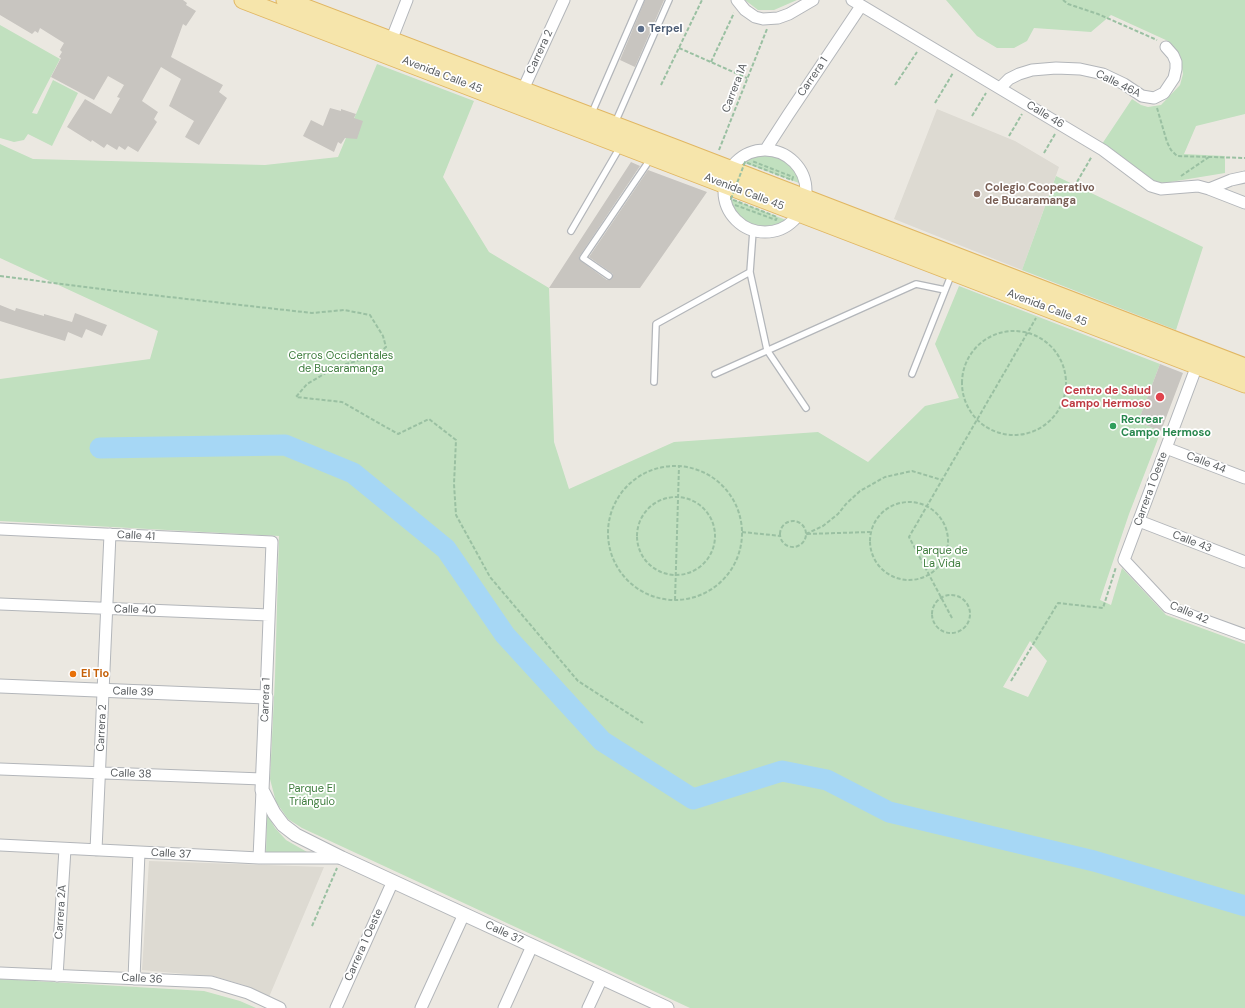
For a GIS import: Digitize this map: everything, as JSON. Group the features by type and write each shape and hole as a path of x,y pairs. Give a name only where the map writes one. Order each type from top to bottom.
{"main road":[{"name":"Avenida Calle 45","path":"243,0 389,47 519,97 652,156 727,176 1200,358 1245,384"},
{"name":"Avenida Calle 45","path":"285,0 389,47"},
{"name":"Avenida Calle 45","path":"519,97 591,116 714,163 727,176"},
{"name":"Avenida Calle 45","path":"804,206 952,272 1200,358 1245,367"}],"street":[{"path":"389,47 407,0"},
{"name":"Carrera 2","path":"519,97 564,0"},
{"path":"738,1 745,10 755,17 771,19 789,14 813,0"},
{"name":"Calle 46","path":"856,3 1098,147 1151,186 1161,189 1198,186 1245,203"},
{"name":"Carrera 1","path":"766,150 856,3"},
{"name":"Calle 46A","path":"996,86 1014,76 1032,70 1056,68 1080,69 1103,74 1124,84 1142,96 1154,98 1164,93 1174,78 1176,62 1173,55 1166,47"},
{"path":"766,150 776,151 786,155 794,162 801,170 807,190 804,206 796,220 786,227 776,231 764,233 753,231 740,224 730,213 724,193 727,176 735,162 744,155 755,151 766,150"},
{"path":"1209,189 1231,180 1245,177"},
{"name":"Carrera 1 Oeste","path":"1124,560 1200,358"},
{"name":"Calle 44","path":"1166,448 1245,478"},
{"name":"Calle 43","path":"1139,521 1245,562"},
{"name":"Calle 41","path":"0,529 272,542"},
{"name":"Carrera 2","path":"96,850 110,534"},
{"name":"Carrera 1","path":"259,858 272,542"},
{"name":"Calle 42","path":"1124,560 1168,607 1245,636"},
{"name":"Calle 40","path":"0,604 269,615"},
{"name":"Calle 39","path":"0,686 266,697"},
{"name":"Calle 38","path":"0,769 100,773 262,785"},
{"name":"Calle 37","path":"262,785 268,802 283,825 296,835 342,858 667,1008"},
{"name":"Calle 37","path":"0,845 259,858 342,858"},
{"name":"Carrera 2A","path":"57,976 65,848"},
{"path":"134,979 139,852"},
{"name":"Carrera 1 Oeste","path":"336,1008 392,881"},
{"path":"421,1008 464,914"},
{"path":"504,1008 532,946"},
{"name":"Calle 36","path":"0,973 211,982 248,993 280,1008"},
{"path":"588,1008 602,978"}],"lane":[{"path":"591,116 641,0"},
{"path":"614,125 669,0"},
{"path":"571,231 622,144"},
{"path":"609,276 583,258 652,156"},
{"path":"753,231 750,272 767,350 806,408"},
{"path":"654,382 656,324 750,272"},
{"path":"912,374 952,272"},
{"path":"715,374 916,284 945,290"}],"path":[{"path":"661,85 702,0"},
{"path":"1063,0 1068,4 1098,14 1157,41 1166,47"},
{"path":"711,62 738,1"},
{"name":"Carrera 1A","path":"714,163 771,19"},
{"path":"895,85 923,42"},
{"path":"679,48 747,78"},
{"path":"934,104 958,64"},
{"path":"972,116 996,86"},
{"path":"1154,98 1167,142 1171,150 1177,156 1245,158"},
{"path":"1009,136 1027,105"},
{"path":"1044,154 1061,125"},
{"path":"1077,182 1098,147"},
{"path":"1179,177 1210,157"},
{"path":"735,205 776,220 777,217 731,199 745,162 792,180 793,177 752,161"},
{"path":"0,276 116,291 312,313 344,310 370,315 383,336 386,347 377,356 336,367 307,384 296,397 342,402 398,434 429,419 456,440 454,484 456,515 490,577 578,681 643,723"},
{"path":"952,618 909,536 1037,316"},
{"path":"1008,331 1027,333 1040,338 1053,349 1062,363 1065,380 1064,396 1057,412 1046,424 1031,432 1015,435 998,433 983,425 977,419 970,412 963,395 962,378 966,361 977,346 991,336 1008,331"},
{"path":"675,600 679,466"},
{"path":"679,466 692,468 712,477 728,492 738,510 742,532 739,554 729,575 712,590 691,599 668,600 646,594 627,581 614,562 608,540 610,517 618,497 632,481 650,470 679,466"},
{"path":"806,534 823,526 838,514 860,491 886,477 912,471 942,480"},
{"path":"678,497 687,498 699,504 708,514 714,525 715,539 712,551 705,562 695,570 682,574 669,574 657,570 647,562 640,551 637,539 638,526 643,514 652,505 663,499 678,497"},
{"path":"906,501 918,502 927,506 940,515 946,526 949,538 947,551 942,563 933,573 921,579 907,580 894,577 882,570 874,559 870,546 870,532 875,521 882,511 893,504 906,501"},
{"path":"792,521 800,523 804,526 806,534 803,542 796,546 788,546 782,540 781,536 782,528 788,522 792,521"},
{"path":"742,532 781,536"},
{"path":"806,534 870,532"},
{"path":"1011,681 1058,603 1103,608 1117,565 1124,560"},
{"path":"950,595 957,596 967,604 970,610 968,622 965,628 954,634 942,632 933,623 931,617 932,610 934,604 941,598 950,595"},
{"path":"312,926 342,858"}],"shaded area":[{"name":"Colegio Cooperativo de Bucaramanga","path":"937,109 1015,141 1059,167 1022,270 894,219"},
{"path":"149,861 324,867 269,997 244,985 217,977 142,970"}],"green space":[{"path":"745,0 797,0 774,10 758,10"},
{"path":"946,0 1245,0 1245,114 1196,126 1184,154 1225,156 1225,173 1164,183 1157,182 1145,177 1102,144 1132,99 1141,105 1148,107 1161,105 1180,85 1183,74 1180,55 1168,41 1111,15 1091,32 1034,28 1027,41 1014,48 997,48 977,36"},
{"path":"0,25 60,59 32,113 37,114 53,80 78,93 52,146 28,134 24,140 14,142 0,138"},
{"name":"Cerros Occidentales de Bucaramanga","path":"377,64 474,101 443,177 489,252 549,288 554,442 569,489 674,442 818,432 868,462 925,406 959,398 935,344 959,286 1160,364 1138,422 1161,431 1129,514 1100,600 1111,605 1122,568 1166,615 1245,644 1245,1008 690,1008 302,828 288,819 276,802 270,779 275,677 279,536 0,521 0,379 150,359 158,331 0,258 0,144 33,159 265,165 338,157","holes":["1030,641 1047,661 1028,697 1003,687"]},
{"path":"758,155 770,155 782,159 794,169 798,176 799,183 742,162"},
{"path":"1056,176 1203,247 1176,330 1022,270"},
{"path":"729,198 786,220 775,225 763,227 752,226 743,222 734,213"},
{"path":"267,814 275,828 286,840 307,852 266,854"},
{"path":"0,979 204,991 240,1001 256,1008 0,1008"}],"building":[{"path":"0,0 183,0 187,3 186,5 196,11 186,26 183,24 171,57 223,85 219,92 227,98 199,145 185,137 194,121 169,106 181,79 161,67 142,101 158,112 154,119 157,122 138,152 128,146 125,150 119,146 117,150 107,144 104,148 67,127 85,99 111,114 120,98 117,97 124,85 108,76 94,100 51,77 61,58 59,57 62,52 60,50 64,43 40,28 38,33 35,31 32,34 0,15"},
{"name":"Terpel","path":"645,0 664,0 635,67 620,60"},
{"path":"330,108 341,111 341,109 356,114 354,118 363,121 357,139 345,138 341,144 338,142 334,152 303,136 311,120 323,126"},
{"path":"631,162 640,166 579,257 581,261 607,280 612,279 613,274 589,257 648,170 707,192 640,288 549,288"},
{"path":"0,305 15,311 16,308 72,322 75,313 107,325 102,336 86,329 82,338 68,332 65,341 0,321"},
{"name":"Centro de Salud Campo Hermoso","path":"1160,364 1183,373 1161,431 1138,422"}],"waterway":[{"path":"100,448 285,445 353,473 446,549 505,635 602,741 693,799 782,771 827,780 889,812 1094,861 1245,906"}],"place":[{"name":"Terpel","path":"641,29"},
{"name":"Colegio Cooperativo de Bucaramanga","path":"977,194"},
{"name":"Centro de Salud Campo Hermoso","path":"1160,397"},
{"name":"Recrear Campo Hermoso","path":"1113,426"},
{"name":"El Tio","path":"73,674"}],"park label":[{"name":"Parque de La Vida","path":"942,557"},
{"name":"Parque El Triángulo","path":"312,795"}]}
